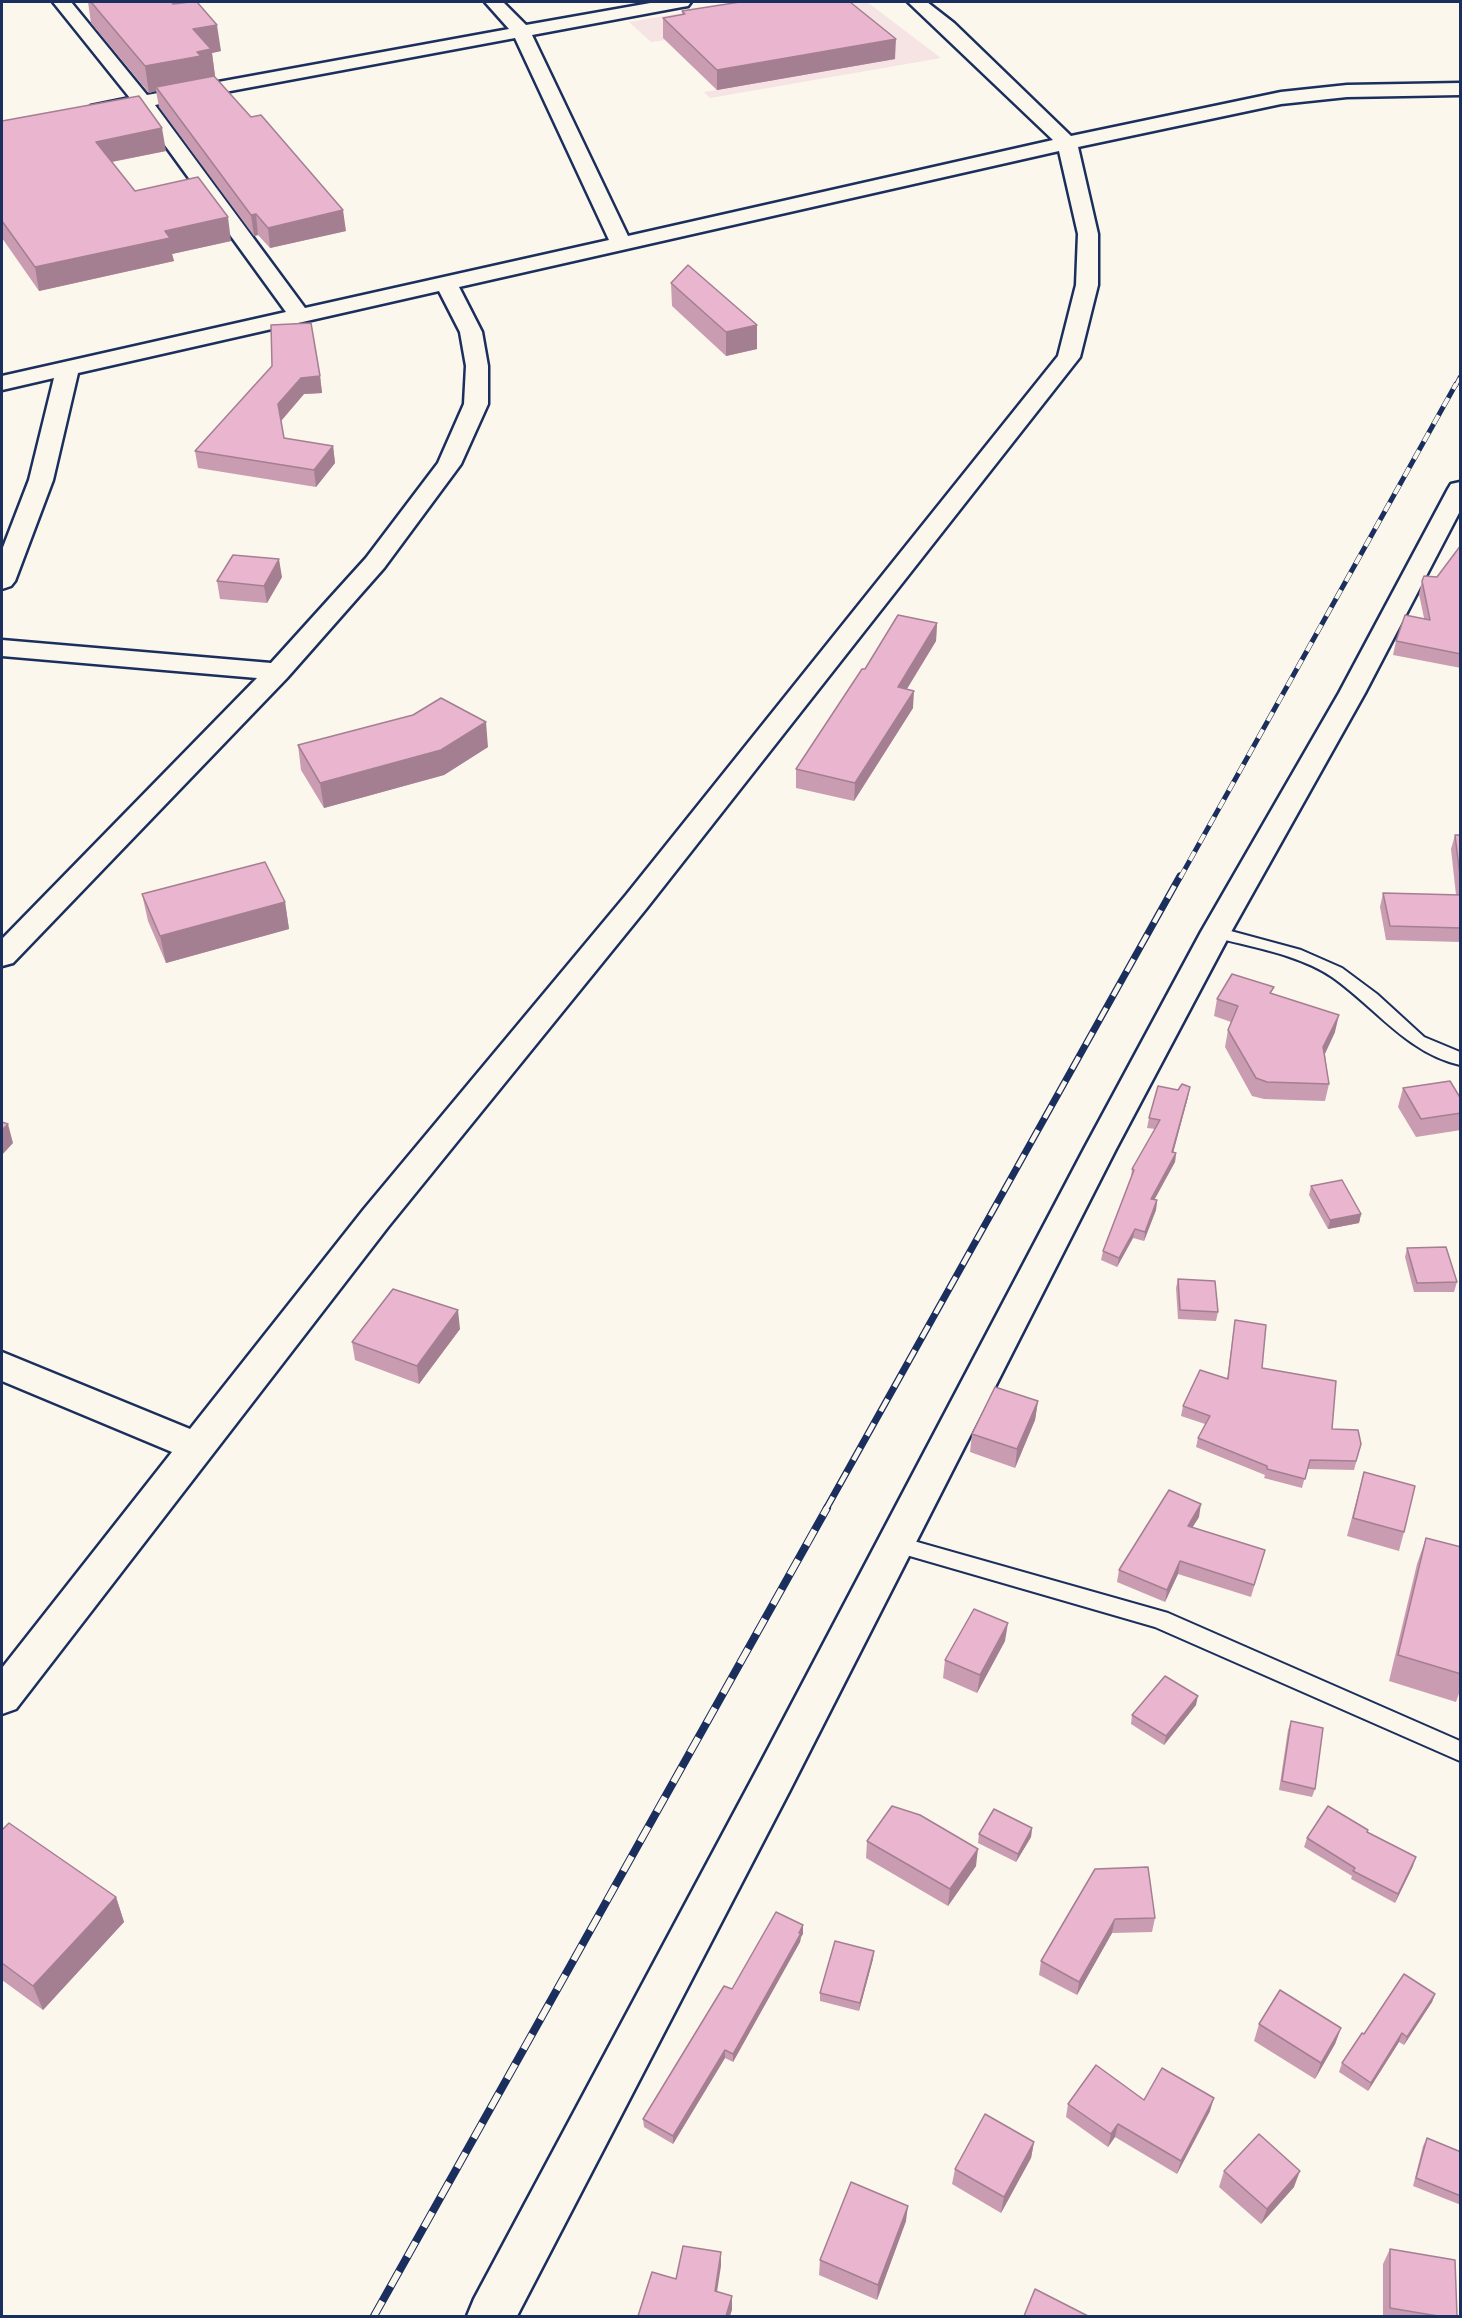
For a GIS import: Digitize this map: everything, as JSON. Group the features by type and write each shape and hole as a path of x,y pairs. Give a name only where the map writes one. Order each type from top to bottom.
{"street":[{"path":"62,2 143,102 300,316"},
{"path":"494,2 521,32 621,243"},
{"path":"84,113 682,2"},
{"path":"2,1696 376,1218 643,893 1069,357 1087,285 1088,234 1067,143 948,27 917,2"},
{"path":"2,383 1067,143 1281,98 1347,91 1461,89"},
{"path":"2,956 278,672 375,563 449,464 476,404 477,366 471,332 446,283"},
{"path":"2,581 41,480 68,368"},
{"path":"491,2316 896,1544 1100,1149 1216,932 1352,693 1461,489"},
{"path":"2,648 278,672"},
{"path":"2,1366 196,1447"}],"lane":[{"path":"1216,932 1295,954 1336,972 1371,998 1418,1041 1461,1059"},
{"path":"896,1544 1160,1619 1461,1751"}],"shaded area":[{"path":"745,2 867,2 941,58 710,98 704,92 717,90 665,40 651,42 629,22"}],"building":[{"path":"91,2 171,2 173,4 197,2 217,25 193,29 211,49 197,52 201,56 145,66"},
{"path":"740,2 850,2 896,39 717,70 663,18 685,14 682,11"},
{"path":"214,76 251,117 261,115 343,210 268,228 256,214 251,215 156,87"},
{"path":"139,96 162,128 96,142 135,191 198,177 228,217 165,231 170,238 35,267 2,221 2,121"},
{"path":"688,265 757,325 726,332 671,283"},
{"path":"311,323 320,376 301,378 278,404 284,438 333,446 314,470 195,451 272,366 271,325"},
{"path":"1461,545 1461,654 1396,641 1405,615 1430,620 1422,581 1424,576 1437,577"},
{"path":"233,555 279,559 264,586 217,581"},
{"path":"898,615 937,623 898,687 914,691 855,783 796,769 862,669 865,669"},
{"path":"441,698 486,722 441,750 320,783 298,745 413,715"},
{"path":"1455,835 1461,835 1461,884"},
{"path":"265,862 285,902 160,936 142,894"},
{"path":"1383,893 1461,895 1461,928 1390,926"},
{"path":"1232,974 1274,987 1270,993 1339,1015 1323,1047 1329,1084 1267,1082 1256,1078 1228,1030 1238,1006 1217,999"},
{"path":"1450,1081 1461,1099 1461,1113 1421,1119 1403,1088"},
{"path":"1182,1084 1190,1087 1172,1152 1176,1153 1151,1199 1157,1200 1145,1232 1135,1229 1119,1258 1103,1251 1134,1170 1132,1169 1160,1120 1149,1118 1158,1086 1178,1090"},
{"path":"2,1122 8,1124 2,1130"},
{"path":"1342,1180 1361,1214 1330,1220 1311,1186"},
{"path":"1446,1247 1457,1282 1417,1283 1407,1248"},
{"path":"1178,1279 1215,1281 1218,1312 1180,1310"},
{"path":"393,1289 458,1310 417,1366 352,1342"},
{"path":"1235,1320 1266,1325 1262,1368 1336,1381 1332,1429 1358,1430 1361,1444 1356,1461 1310,1460 1305,1479 1267,1469 1267,1466 1198,1438 1210,1416 1183,1406 1200,1370 1228,1379"},
{"path":"995,1387 1038,1401 1017,1449 972,1434"},
{"path":"1364,1472 1415,1486 1404,1532 1353,1518"},
{"path":"1169,1490 1201,1504 1188,1526 1265,1550 1254,1585 1180,1561 1167,1590 1119,1570"},
{"path":"1426,1538 1461,1547 1461,1674 1398,1655"},
{"path":"974,1609 1008,1623 980,1675 945,1660"},
{"path":"1165,1676 1198,1696 1166,1736 1132,1715"},
{"path":"1291,1721 1323,1728 1315,1789 1282,1781"},
{"path":"892,1806 920,1815 978,1849 950,1889 867,1841"},
{"path":"1328,1806 1368,1830 1367,1832 1416,1857 1398,1894 1353,1871 1355,1868 1307,1838"},
{"path":"994,1809 1032,1828 1018,1854 979,1834"},
{"path":"9,1823 116,1897 33,1986 2,1963 2,1830"},
{"path":"1148,1867 1155,1918 1115,1919 1079,1982 1041,1961 1095,1869"},
{"path":"776,1912 803,1925 799,1933 801,1933 733,2054 725,2050 673,2136 643,2119 724,1986 732,1989"},
{"path":"835,1941 874,1951 860,2003 820,1993"},
{"path":"1404,1974 1435,1994 1407,2037 1402,2033 1371,2083 1342,2063"},
{"path":"1280,1990 1341,2028 1321,2063 1259,2024"},
{"path":"1096,2065 1144,2100 1162,2068 1214,2098 1181,2161 1118,2124 1111,2134 1068,2104"},
{"path":"985,2114 1034,2142 1004,2197 955,2169"},
{"path":"1259,2134 1300,2171 1267,2209 1224,2171"},
{"path":"1427,2138 1461,2152 1461,2196 1416,2178"},
{"path":"851,2182 908,2206 878,2285 820,2260"},
{"path":"683,2246 721,2252 715,2291 732,2296 726,2316 638,2316 652,2272 676,2279"},
{"path":"1390,2249 1455,2260 1457,2316 1438,2316 1390,2308"},
{"path":"1035,2289 1088,2316 1024,2316"}],"railway":[{"path":"1456,385 1460,377"},
{"path":"1180,878 1456,384"},
{"path":"826,1509 1180,876"},
{"path":"374,2316 827,1508"}]}
